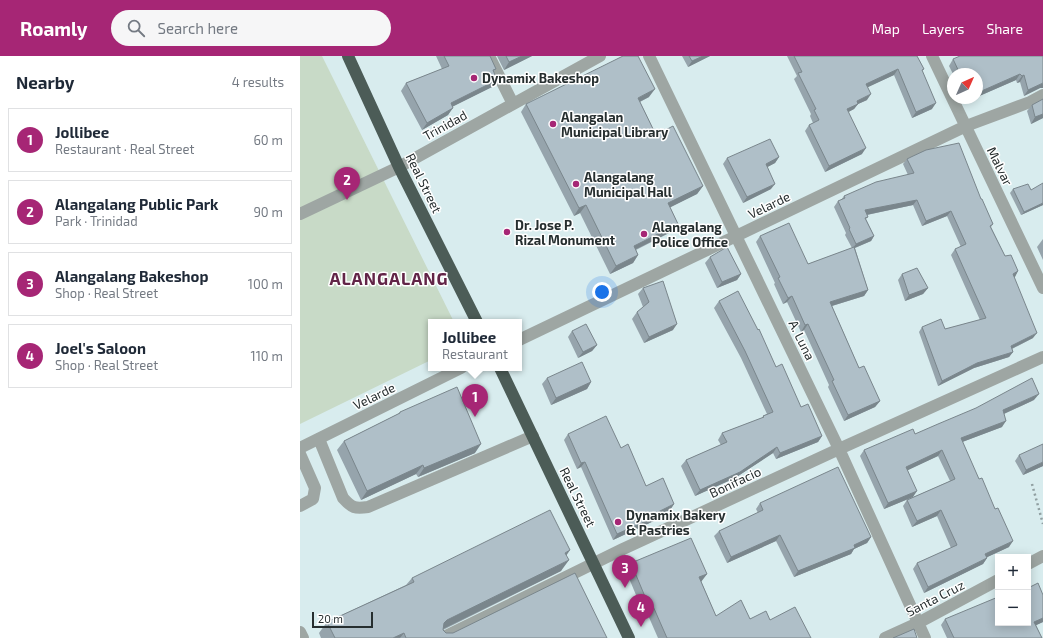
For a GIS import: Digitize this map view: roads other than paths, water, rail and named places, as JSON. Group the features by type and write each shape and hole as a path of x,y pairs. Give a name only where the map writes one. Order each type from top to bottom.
{"highway":[{"name":"Real Street","path":"348,56 399,166 476,319"},
{"name":"Real Street","path":"501,371 595,563 629,638"}],"street":[{"path":"489,56 513,104"},
{"name":"Trinidad","path":"300,214 399,166 600,56"},
{"name":"A. Luna","path":"649,56 839,449 925,638"},
{"name":"Malvar","path":"932,56 1043,288"},
{"name":"Velarde","path":"522,339 966,126 1030,102 1043,95"},
{"name":"Bonifacio","path":"442,638 623,548 1043,357"},
{"name":"Velarde","path":"300,448 455,371"},
{"path":"319,439 343,498 356,508 368,507 533,436"},
{"path":"300,454 315,488 313,499 300,506"},
{"path":"1031,562 1043,556"},
{"name":"Santa Cruz","path":"885,638 918,623 995,582"},
{"path":"300,632 303,638"}],"place":[{"name":"Dynamix Bakeshop","path":"474,78"},
{"name":"Alangalan Municipal Library","path":"553,124"},
{"name":"Alangalang Municipal Hall","path":"576,184"},
{"name":"Alangalang Public Park","path":"347,200"},
{"name":"Dr. Jose P. Rizal Monument","path":"507,232"},
{"name":"Alangalang Police Office","path":"644,234"},
{"name":"Jollibee","path":"475,417"},
{"name":"Dynamix Bakery & Pastries","path":"618,522"},
{"name":"Alangalang Bakeshop","path":"625,588"},
{"name":"Joel's Saloon","path":"641,627"}],"district":[{"name":"ALANGALANG","path":"389,279"}]}
